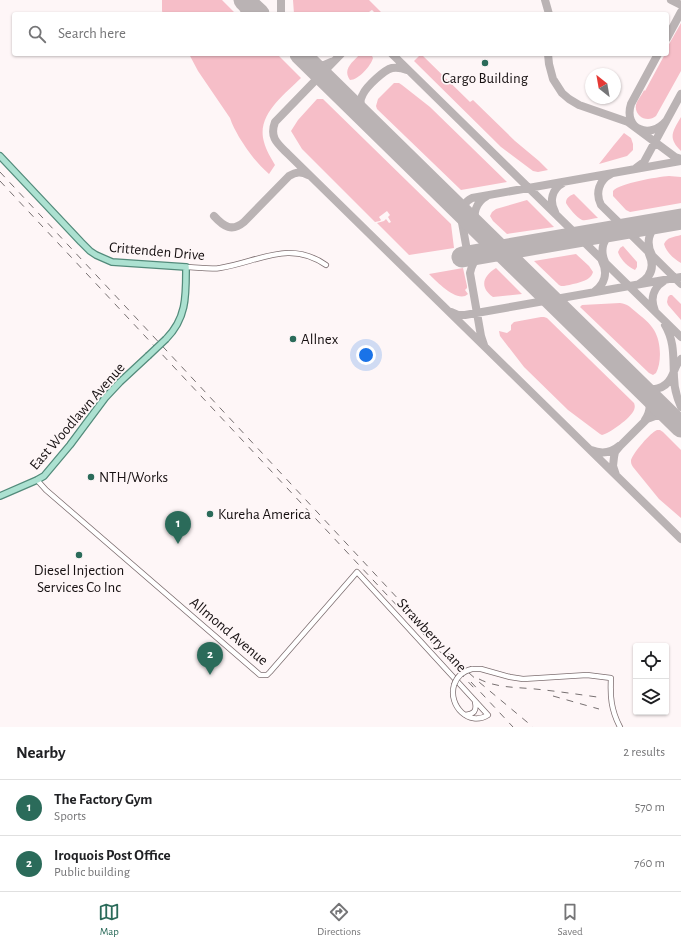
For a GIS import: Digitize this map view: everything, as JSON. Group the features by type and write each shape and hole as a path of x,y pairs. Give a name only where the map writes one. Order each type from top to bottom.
{"main road":[{"name":"Crittenden Drive","path":"0,156 80,242 96,255 112,262 186,267"},
{"name":"East Woodlawn Avenue","path":"0,496 44,476 70,445 105,398 166,339 177,326 183,311 186,267"}],"street":[{"name":"Crittenden Drive","path":"186,267 222,268 275,254 292,252 312,257 326,265"},
{"name":"Allmond Avenue","path":"37,480 52,496 262,676 270,672 357,572"},
{"name":"Strawberry Lane","path":"357,572 488,715 485,717 476,718 464,715"},
{"path":"475,700 476,709 470,714 464,715 453,700 452,691 457,679 462,674 472,669 482,669 523,680 587,675 610,678 610,698 615,718 620,727"}],"shaded area":[{"path":"162,0 222,0 234,12 162,12"},
{"path":"293,0 369,0 381,12 374,12 372,10 369,12 294,12"},
{"path":"681,23 681,71 656,116 649,119 642,118 637,113 636,105 664,56 669,56 669,44"},
{"path":"190,56 279,56 301,78 273,106 264,123 264,142 275,165 269,174 249,153 234,128 230,118 198,71"},
{"path":"358,56 372,56 373,58 370,65 364,72 357,78 350,80 347,72"},
{"path":"419,56 423,56 470,102 473,100 515,141 548,170 538,172 533,171 501,147 414,61"},
{"path":"394,83 399,83 402,85 430,107 507,182 461,190 377,109 376,106 378,99"},
{"path":"317,99 323,99 451,224 454,248 409,255 377,223 386,219 389,223 391,222 388,217 390,215 387,211 379,217 381,220 380,221 375,222 302,149 291,131 298,120"},
{"path":"681,117 681,151 674,142 673,134"},
{"path":"624,133 631,138 633,150 627,156 599,164 614,145"},
{"path":"669,176 681,177 681,203 630,212 626,210 613,196 613,191 623,185"},
{"path":"574,194 598,218 582,220 575,215 566,203 568,197"},
{"path":"527,200 554,227 507,234 493,221 490,216 496,209"},
{"path":"681,235 681,263 671,255 664,244 669,239"},
{"path":"623,246 637,262 637,267 635,270 630,267 619,255 618,252"},
{"path":"576,254 589,266 593,273 584,281 564,286 559,285 534,261"},
{"path":"463,268 467,286 465,290 468,294 464,296 453,294 429,274"},
{"path":"496,268 522,294 493,297 489,293 484,286 484,282 488,274"},
{"path":"672,295 681,304 681,320 668,305 668,297"},
{"path":"620,303 629,306 643,318 652,327 656,335 660,357 658,368 656,373 653,375 649,373 580,307 582,305"},
{"path":"541,317 547,318 634,403 634,410 625,421 606,434 600,434 568,410 524,367 500,336 499,331 507,333 511,330 511,325 514,322"},
{"path":"657,430 663,432 681,450 681,518 659,499 631,464 631,460 639,448 650,435"}],"taxiway":[{"path":"239,0 244,10 248,12"},
{"path":"281,0 281,12"},
{"path":"545,0 548,12"},
{"path":"671,0 681,5"},
{"path":"669,34 681,12"},
{"path":"339,56 275,122 273,132 278,144 681,539"},
{"path":"394,56 681,337"},
{"path":"548,56 553,79 562,93 569,99 579,105 628,122 675,157 681,159"},
{"path":"657,56 631,104 630,113 631,120 634,125 646,131 660,127 666,121"},
{"path":"307,61 319,65 325,65 331,62"},
{"path":"387,140 372,126 362,113 360,103 361,98 372,83 389,69 402,68 407,70"},
{"path":"636,168 644,162 681,94"},
{"path":"468,256 461,214 465,203 472,198 681,161"},
{"path":"214,216 228,227 236,227 244,222 289,176 298,172 308,175"},
{"path":"611,174 601,183 599,187 598,196 601,205 681,284"},
{"path":"555,212 552,204 554,192 563,183"},
{"path":"487,196 477,205 475,218 480,229 495,245"},
{"path":"652,255 649,246 649,238 652,230 659,225 681,220"},
{"path":"605,262 603,258 603,245 607,237 622,230 646,226"},
{"path":"575,233 583,235 613,230"},
{"path":"484,345 481,336 470,273 475,261 481,255 514,249"},
{"path":"639,284 649,275 651,271 652,263 649,254"},
{"path":"594,292 603,282 605,270 602,261"},
{"path":"451,312 458,315 465,315 681,277"},
{"path":"655,311 653,302 655,290 664,281"},
{"path":"665,325 672,344 675,385 681,407"},
{"path":"617,363 641,386 654,389 662,387 668,382 681,359"},
{"path":"638,386 645,394 650,406 645,420"},
{"path":"616,475 613,466 615,452 647,419 655,416 665,416 672,420 681,429"},
{"path":"591,450 606,452 619,446"}],"runway":[{"path":"244,0 257,12"},
{"path":"302,56 681,427"},
{"path":"462,257 681,219"}],"railway":[{"path":"0,172 457,662 533,727"},
{"path":"0,181 474,688"},
{"path":"479,679 499,686 597,697"},
{"path":"471,682 513,727"},
{"path":"553,696 599,709"}],"place":[{"name":"Cargo Building","path":"485,63"},
{"name":"Allnex","path":"293,339"},
{"name":"NTH/Works","path":"91,477"},
{"name":"Kureha America","path":"210,514"},
{"name":"The Factory Gym","path":"178,544"},
{"name":"Diesel Injection Services Co Inc","path":"79,555"},
{"name":"Iroquois Post Office","path":"210,675"}]}
